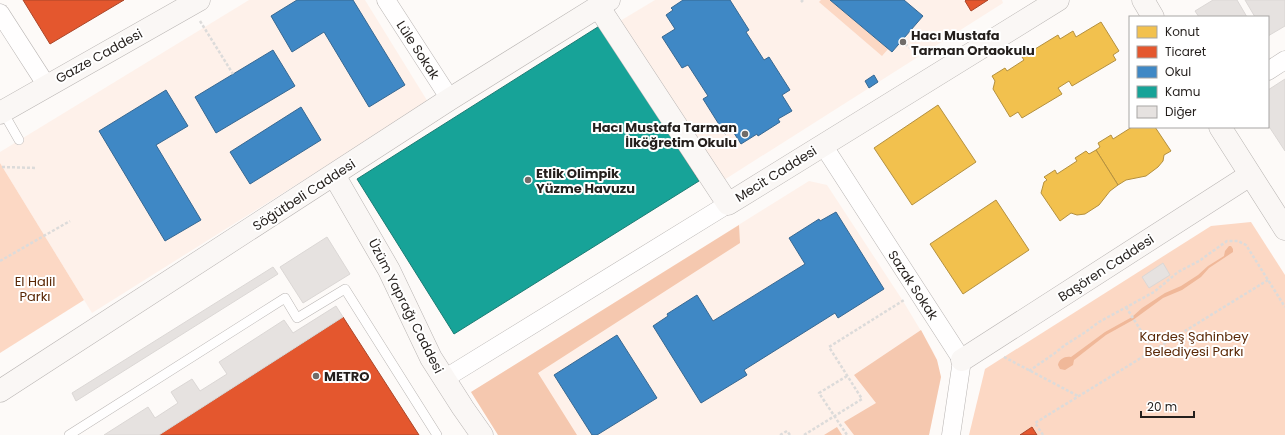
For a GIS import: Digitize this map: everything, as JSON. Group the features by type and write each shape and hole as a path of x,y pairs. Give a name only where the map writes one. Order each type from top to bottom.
{"street":[{"name":"Lüle Sokak","path":"386,0 450,100"},
{"name":"Mecit Caddesi","path":"604,3 728,204 823,145 1025,10 1058,0"},
{"path":"1143,0 1152,16"},
{"name":"Gazze Caddesi","path":"1,112 195,2"},
{"name":"Söğütbeli Caddesi","path":"0,391 450,100 604,3"},
{"path":"0,13 47,86"},
{"path":"1269,70 1285,60"},
{"path":"1221,128 1285,229"},
{"name":"Sazak Sokak","path":"823,145 962,360"},
{"name":"Üzüm Yaprağı Caddesi","path":"334,175 389,270 431,358 482,435"},
{"name":"Başören Caddesi","path":"962,360 1250,175"},
{"path":"444,379 728,204"},
{"path":"951,435 962,360"}],"lane":[{"path":"1,112 19,140"},
{"path":"69,435 286,298 297,318 345,289 437,435"}],"path":[{"path":"195,2 233,74"},
{"path":"901,41 913,50"},
{"path":"2,167 37,168"},
{"path":"0,261 70,221"},
{"path":"1029,371 1099,322 1154,292 1178,272 1199,261 1227,241 1238,241 1246,245 1285,307"},
{"path":"1043,435 1035,423 1268,280"},
{"path":"804,435 862,399 829,347 917,292"},
{"path":"1126,307 1153,350"},
{"path":"1003,357 1078,396"},
{"path":"847,376 819,393 847,435"},
{"path":"780,435 787,431 790,435"}],"shaded area":[{"path":"249,0 365,0 428,102 92,313 0,163 0,152"},
{"name":"Hacı Mustafa Tarman İlköğretim Okulu","path":"655,0 1002,0 1003,3 724,180 620,21"},
{"path":"809,181 827,185 903,301 933,351 941,377 929,435 498,435 471,392"},
{"path":"739,225 740,243 538,373 577,435 498,435 471,392"},
{"path":"1229,246 1233,249 1233,252 1209,268 1201,277 1182,290 1163,298 1133,320 1106,335 1074,360 1073,365 1065,370 1060,369 1058,365 1061,360 1071,357 1105,332 1132,317 1142,308 1165,293 1181,286 1198,275 1208,266 1224,256 1225,251"},
{"path":"921,330 937,360 941,377 929,435 854,435 844,422 876,403 854,375"},
{"path":"837,427 842,435 824,435"}],"green space":[{"path":"821,0 830,0 888,49 882,56 819,2"},
{"name":"El Halil Parkı","path":"0,163 84,300 0,353"},
{"name":"Kardeş Şahinbey Belediyesi Parkı","path":"1251,222 1285,275 1285,435 969,435 985,369 1211,226"}],"building: Konut":[{"path":"1101,22 1119,51 1113,55 1116,60 1072,86 1069,81 1058,88 1062,94 1022,118 1018,112 1010,117 993,89 995,81 992,76 1005,68 1007,71 1024,60 1022,57 1058,35 1060,39 1073,31 1076,37"},
{"path":"938,105 976,162 912,205 874,148"},
{"path":"1130,128 1156,128 1171,151 1164,155 1163,161 1158,167 1146,176 1126,180 1118,185 1096,150 1100,147 1098,143 1111,135 1113,139"},
{"path":"1096,150 1118,185 1110,191 1099,205 1085,214 1077,215 1071,213 1060,221 1041,193 1044,182 1047,180 1044,177 1055,170 1057,174 1077,161 1075,158 1086,151 1089,154"},
{"path":"996,200 1029,250 963,294 930,244"}],"building: Ticaret":[{"path":"23,0 124,0 50,44"},
{"path":"988,0 971,11 965,1"},
{"name":"METRO","path":"343,317 419,435 159,435"},
{"path":"1032,427 1037,435 1020,435"}],"building: Okul":[{"path":"297,0 353,0 405,85 369,107 324,32 292,52 271,16"},
{"path":"683,0 730,0 749,30 746,32 764,60 769,57 790,90 782,95 792,111 778,119 780,122 758,136 757,134 741,144 732,130 725,134 703,99 708,96 688,65 682,68 662,37 675,29 666,15 673,10 671,8"},
{"path":"830,0 904,0 923,16 892,52"},
{"path":"273,50 295,86 216,133 195,97"},
{"path":"874,75 878,82 869,88 865,81"},
{"path":"166,90 188,126 156,145 201,220 165,241 99,131"},
{"path":"301,107 321,140 250,184 230,152"},
{"path":"836,212 884,289 838,318 835,313 744,370 747,375 701,403 653,326 668,316 667,314 697,295 713,321 805,264 789,238 819,219 820,221"},
{"path":"617,335 657,398 597,435 592,435 554,375"}],"building: Kamu":[{"name":"Etlik Olimpik Yüzme Havuzu","path":"601,25 699,181 454,334 357,179"}],"building: Diğer":[{"path":"1213,0 1237,0 1246,16 1198,16 1195,11"},
{"path":"1245,0 1285,0 1285,26 1269,35 1269,16 1254,16"},
{"path":"1285,79 1285,151 1269,127 1269,89"},
{"path":"327,237 350,274 303,303 280,267"},
{"path":"1163,263 1170,275 1149,288 1142,277"},
{"path":"273,267 278,274 76,401 72,393"},
{"path":"336,306 343,317 159,435 104,435 148,407 155,418 178,403 171,392 192,379 200,391 227,374 219,362 284,320 293,333"}],"place":[{"name":"Hacı Mustafa Tarman Ortaokulu","path":"903,42"},
{"name":"Hacı Mustafa Tarman İlköğretim Okulu","path":"745,134"},
{"name":"Etlik Olimpik Yüzme Havuzu","path":"528,180"},
{"name":"METRO","path":"316,376"}]}
